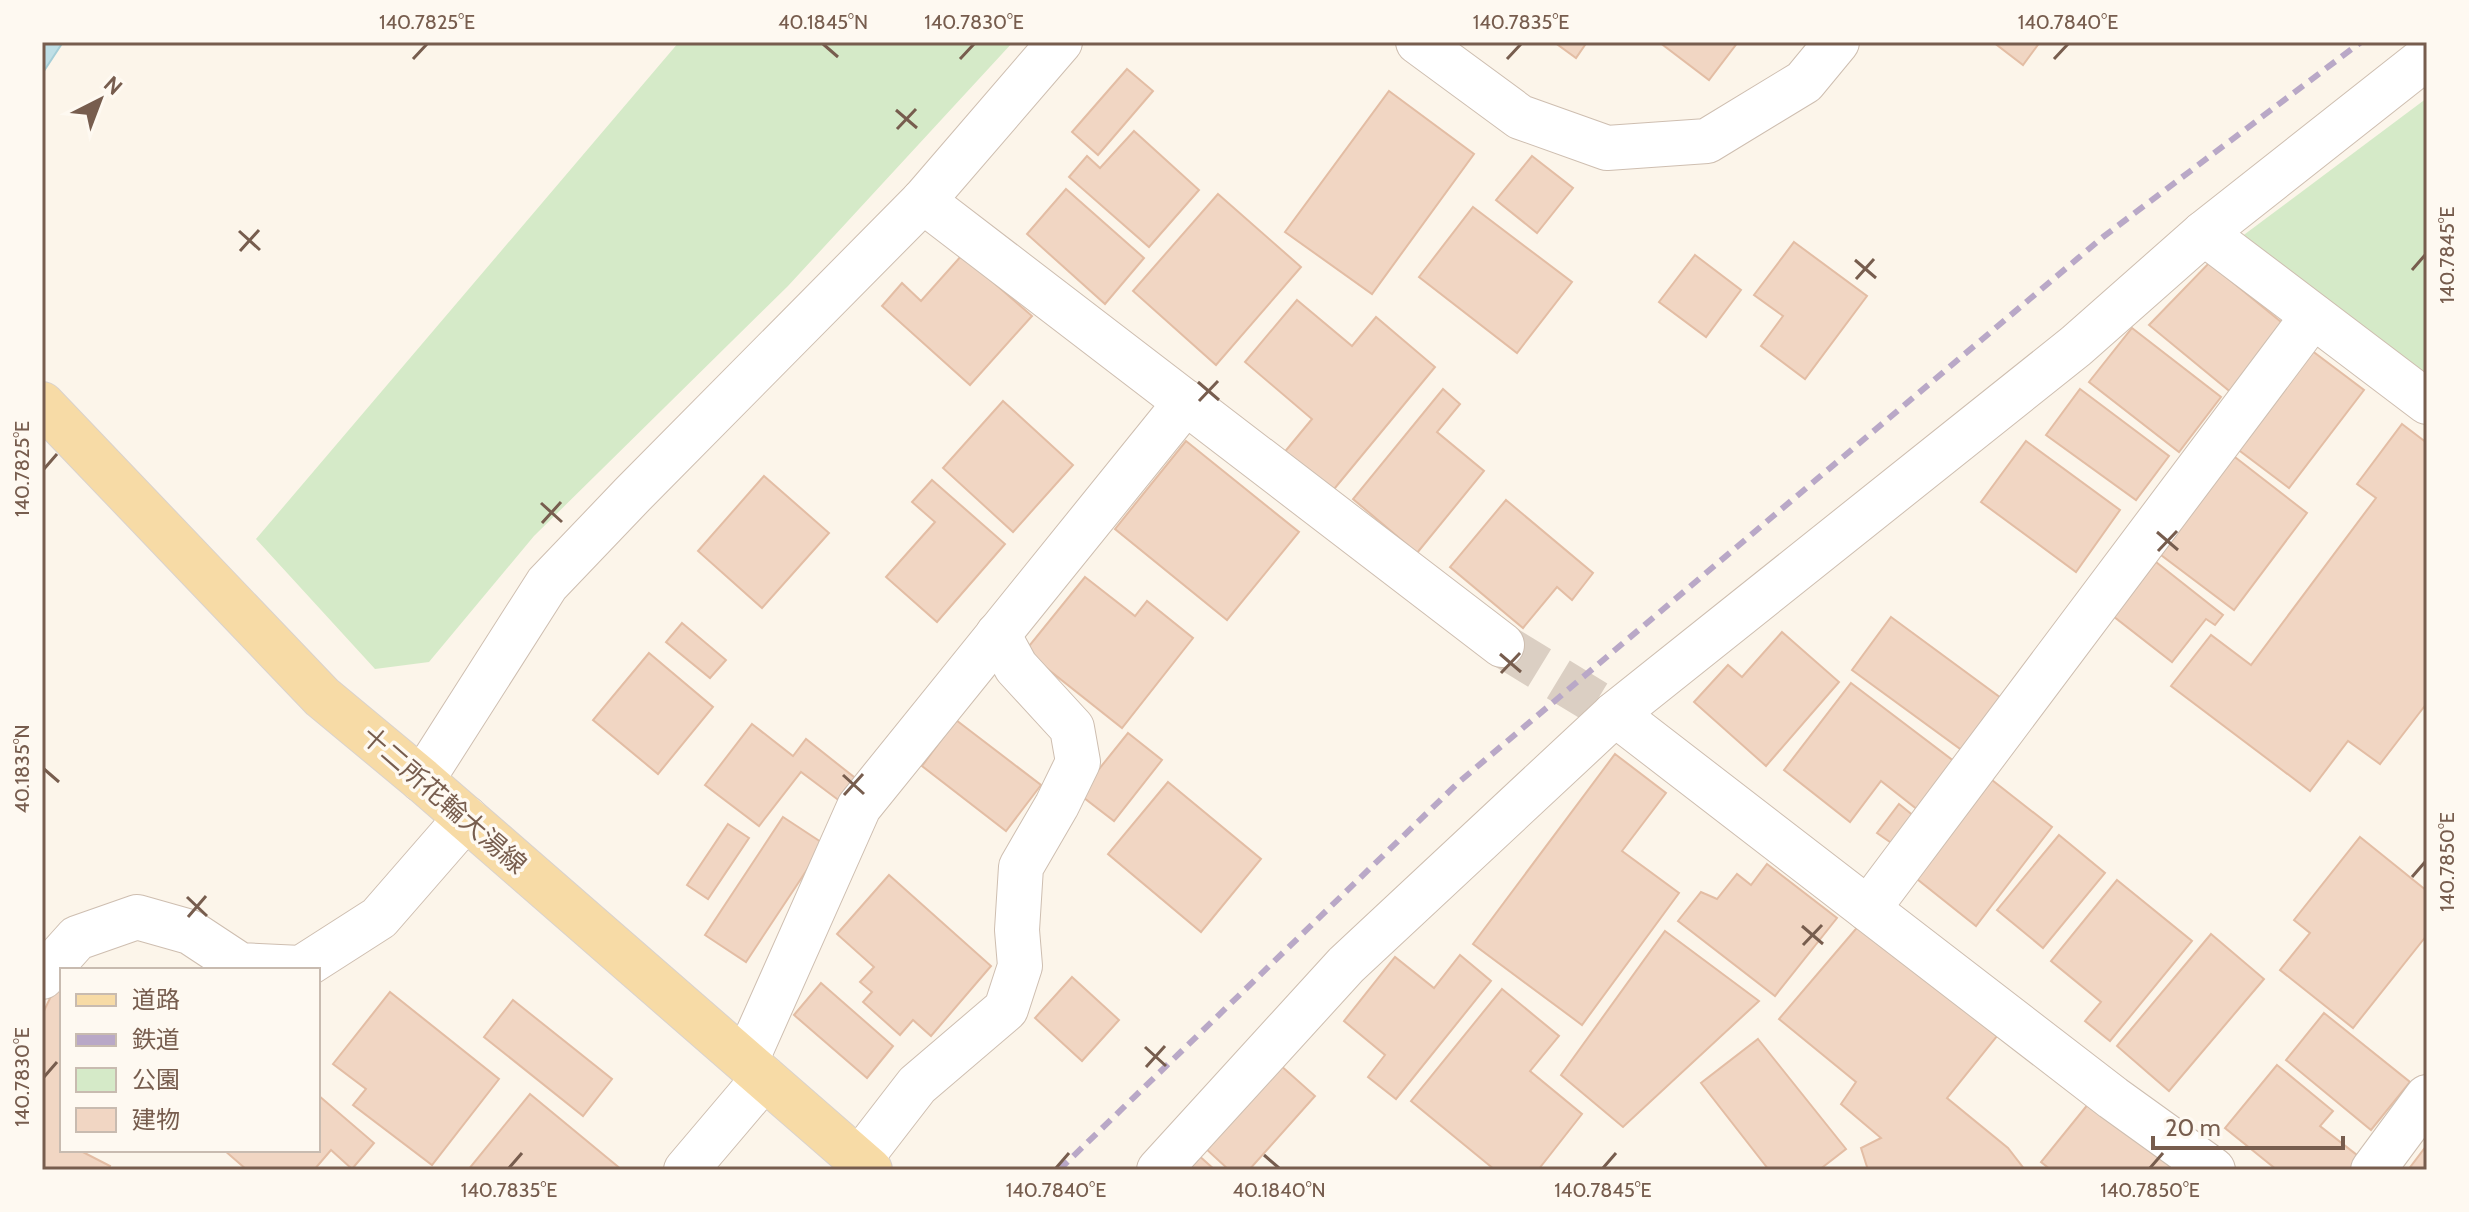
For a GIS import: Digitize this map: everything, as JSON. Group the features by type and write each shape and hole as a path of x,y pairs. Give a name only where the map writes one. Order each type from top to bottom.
{"main road":[{"name":"十二所花輪大湯線","path":"42,404 322,697 422,780 866,1166"}],"street":[{"path":"422,780 547,584 923,201 1060,42"},
{"path":"1418,42 1520,117 1607,148 1707,141 1804,82 1837,42"},
{"path":"1159,1170 1346,965 1615,714 2076,346 2204,233 2427,57"},
{"path":"923,201 1502,645"},
{"path":"2204,233 2427,402"},
{"path":"1868,909 2313,316"},
{"path":"686,1170 755,1070 859,807 1186,402"},
{"path":"866,1166 866,1151 917,1085 1006,1009 1020,966 1017,930 1021,867 1078,762 1072,728 1016,667 998,634"},
{"path":"1615,714 2113,1098 2213,1170"},
{"path":"42,977 77,938 137,917 190,932 240,965 301,968 379,918 466,818"},
{"path":"2373,1170 2427,1097"}],"green space":[{"path":"679,42 1013,42 788,286 534,536 429,662 375,669 256,539"},
{"path":"2427,98 2427,376 2237,240"}],"water":[{"path":"42,42 63,42 42,74"}],"building":[{"path":"1554,42 1587,42 1576,58"},
{"path":"1659,42 1738,42 1709,80"},
{"path":"1993,42 2040,42 2023,65"},
{"path":"1127,69 1153,91 1098,155 1072,132"},
{"path":"1389,91 1474,154 1372,294 1285,232"},
{"path":"1134,131 1199,190 1149,247 1069,177 1087,156 1100,168"},
{"path":"1532,156 1573,188 1537,233 1496,200"},
{"path":"1066,189 1144,258 1105,304 1027,234"},
{"path":"1218,194 1301,267 1216,365 1133,291"},
{"path":"1473,207 1572,282 1517,353 1419,277"},
{"path":"1794,242 1867,296 1805,379 1761,346 1783,316 1754,295"},
{"path":"962,255 1032,316 970,385 882,306 902,283 921,301"},
{"path":"1695,255 1741,290 1706,337 1659,302"},
{"path":"2209,263 2286,326 2233,394 2149,325"},
{"path":"1297,300 1352,346 1376,317 1435,367 1330,494 1283,454 1312,419 1245,362"},
{"path":"2132,328 2221,397 2179,452 2089,382"},
{"path":"2311,350 2364,390 2289,488 2236,448"},
{"path":"1443,389 1460,404 1437,432 1484,471 1417,553 1353,499"},
{"path":"2080,389 2169,456 2136,500 2046,435"},
{"path":"1003,401 1073,465 1013,532 943,468"},
{"path":"2402,424 2427,443 2427,703 2380,764 2348,741 2310,791 2171,686 2211,635 2251,665 2376,498 2357,484"},
{"path":"1186,441 1299,532 1227,620 1115,529"},
{"path":"2026,441 2120,510 2076,572 1981,502"},
{"path":"2231,454 2307,513 2234,610 2157,552"},
{"path":"764,476 829,533 762,608 698,551"},
{"path":"932,480 1005,544 937,622 886,577 935,522 912,502"},
{"path":"1506,500 1593,573 1572,600 1557,587 1523,628 1450,567"},
{"path":"2156,562 2223,615 2215,625 2206,619 2172,662 2113,616"},
{"path":"1085,577 1135,616 1147,601 1193,638 1122,728 1025,651"},
{"path":"1891,617 2001,698 1963,751 1852,670"},
{"path":"682,623 726,660 710,678 666,642"},
{"path":"1782,632 1839,682 1766,766 1694,702 1728,665 1742,677"},
{"path":"649,653 713,707 658,774 593,720"},
{"path":"1851,683 1955,762 1918,810 1881,781 1850,822 1784,770"},
{"path":"956,720 1041,785 1006,831 922,766"},
{"path":"752,724 793,756 806,739 859,781 841,802 801,772 759,826 705,785"},
{"path":"1128,733 1162,760 1114,821 1079,794"},
{"path":"1615,754 1666,793 1622,851 1679,893 1582,1025 1473,944"},
{"path":"1992,780 2052,827 1976,926 1917,879"},
{"path":"1168,782 1261,859 1201,932 1108,854"},
{"path":"1899,804 1921,822 1900,849 1877,833"},
{"path":"783,817 824,844 746,962 705,935"},
{"path":"728,824 749,838 708,899 687,885"},
{"path":"2059,835 2105,873 2043,948 1997,910"},
{"path":"2360,837 2427,891 2427,935 2353,1028 2280,970 2310,933 2294,920"},
{"path":"1767,864 1837,918 1775,996 1678,921 1701,892 1717,899 1737,874 1751,885"},
{"path":"889,875 991,966 931,1036 913,1020 900,1035 863,1002 872,992 860,982 874,967 837,934"},
{"path":"2117,880 2192,941 2110,1041 2085,1021 2101,1002 2051,961"},
{"path":"1861,923 1998,1035 1947,1098 2008,1148 2025,1170 1868,1170 1861,1148 1881,1138 1841,1104 1856,1082 1779,1019"},
{"path":"1665,931 1759,1001 1623,1127 1561,1075"},
{"path":"2211,934 2264,979 2169,1091 2117,1046"},
{"path":"1460,955 1491,981 1396,1099 1368,1077 1385,1055 1344,1021 1395,957 1434,988"},
{"path":"60,977 60,1152 83,1152 110,1166 108,1170 42,1170 42,1015"},
{"path":"1072,977 1119,1020 1082,1061 1035,1018"},
{"path":"821,983 893,1046 867,1078 794,1015"},
{"path":"1502,989 1559,1036 1530,1071 1582,1114 1538,1170 1495,1170 1411,1101"},
{"path":"390,992 499,1079 432,1165 353,1105 366,1089 333,1064"},
{"path":"513,1000 612,1079 583,1116 484,1037"},
{"path":"2324,1013 2410,1082 2371,1130 2286,1060"},
{"path":"1758,1039 1846,1149 1819,1170 1769,1170 1701,1083"},
{"path":"1279,1064 1315,1096 1249,1170 1229,1170 1204,1147"},
{"path":"2277,1065 2333,1111 2320,1126 2362,1159 2353,1170 2277,1170 2225,1128"},
{"path":"530,1094 622,1170 468,1170"},
{"path":"320,1097 374,1143 352,1169 331,1150 314,1170 247,1170 226,1152 320,1152"},
{"path":"2089,1103 2175,1170 2051,1170 2041,1162"},
{"path":"2427,1145 2427,1170 2408,1170"},
{"path":"1197,1154 1215,1170 1183,1170"}],"tunnel":[{"path":"1502,645 1615,714"}],"railway":[{"path":"1059,1170 1459,782 2103,237 2361,42"}]}
